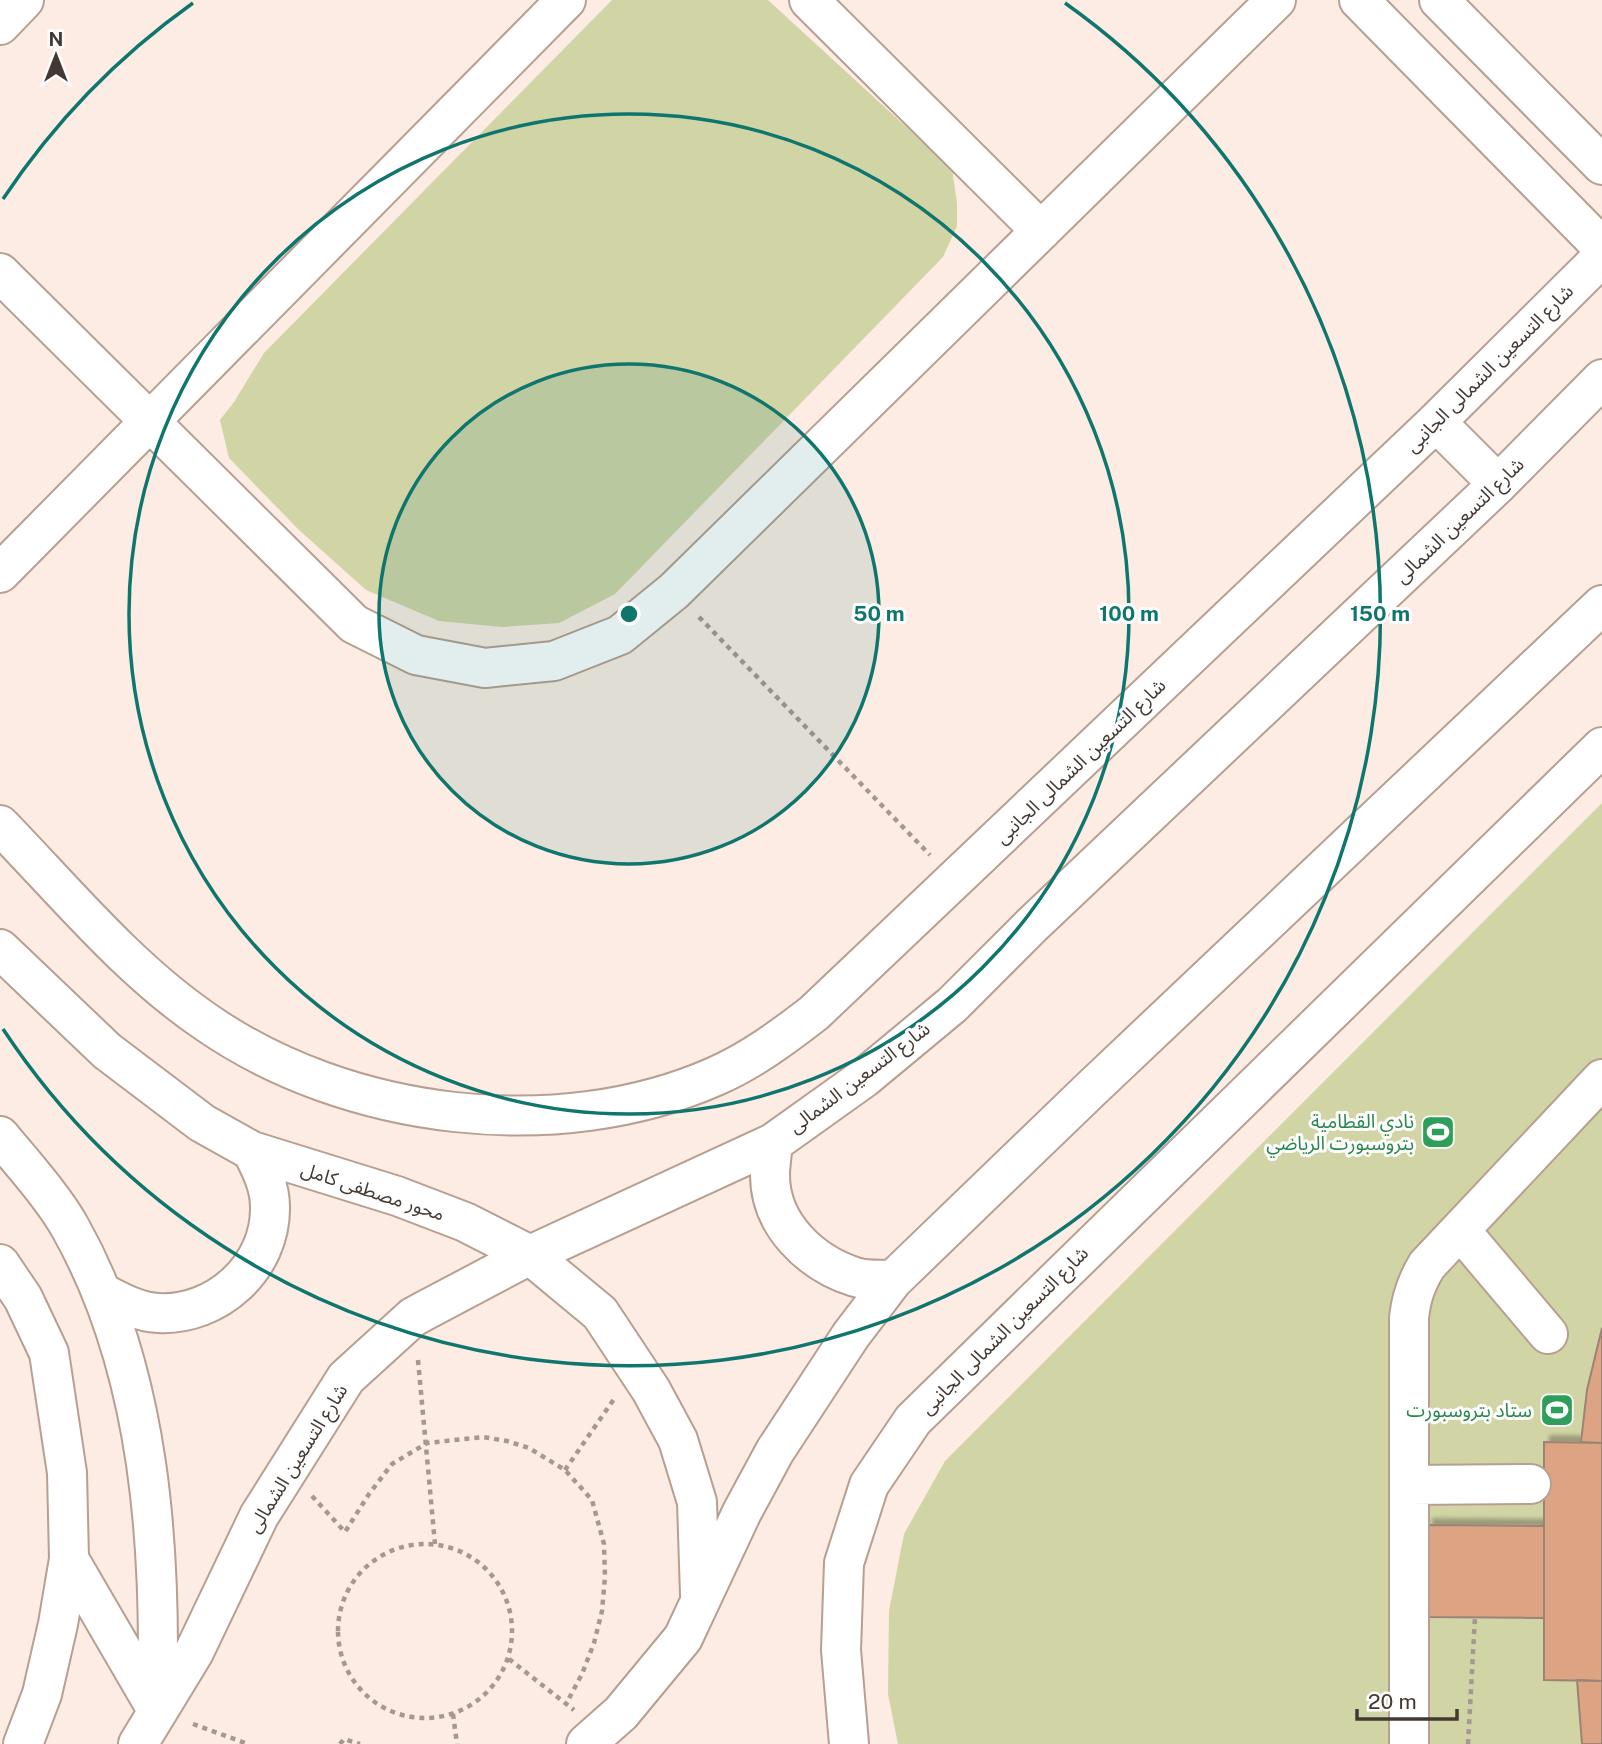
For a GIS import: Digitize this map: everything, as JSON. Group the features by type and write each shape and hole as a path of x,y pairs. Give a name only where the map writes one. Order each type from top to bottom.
{"street":[{"path":"0,25 24,0"},
{"path":"0,573 566,0"},
{"path":"809,0 1041,231"},
{"path":"0,273 354,624 416,655 485,668 554,661 620,635 674,591 1276,0"},
{"path":"1359,0 1602,247"},
{"path":"1439,0 1602,165"},
{"name":"شارع التسعين الشمالى الجانبى","path":"0,825 140,971 206,1023 279,1064 358,1093 440,1111 523,1116 607,1108 663,1096 718,1076 768,1048 814,1013 1436,422 1602,257"},
{"name":"شارع التسعين الشمالى","path":"138,1744 194,1652 259,1516 346,1378 413,1317 530,1255 773,1143 864,1078 952,1005 1052,906 1498,484 1602,379"},
{"path":"1436,422 1498,484"},
{"path":"594,1737 621,1713 683,1638 742,1512 775,1451 851,1335 893,1280 1602,605"},
{"name":"شارع التسعين الشمالى الجانبى","path":"849,1744 841,1650 844,1563 869,1485 913,1420 955,1376 1602,747"},
{"name":"محور مصطفى كامل","path":"0,949 62,1011 154,1088 202,1124 252,1151 397,1196 465,1222 530,1255 600,1313 651,1390 678,1440 697,1502 701,1604"},
{"path":"1409,1744 1411,1298 1427,1265 1602,1079"},
{"path":"0,1136 70,1227 103,1293 128,1375 145,1458 155,1542 159,1614 157,1710"},
{"path":"773,1143 770,1178 778,1212 797,1243 825,1265 858,1278 893,1280"},
{"path":"103,1293 129,1307 167,1313 186,1311 214,1301 237,1285 256,1262 267,1236 270,1207 265,1178 252,1151"},
{"path":"1460,1230 1548,1334"},
{"path":"0,1264 23,1298 50,1353 67,1474 69,1559 42,1694 23,1744"},
{"path":"1409,1485 1531,1484"},
{"path":"69,1559 157,1710"}],"path":[{"path":"674,591 955,880"},
{"path":"413,1317 435,1544"},
{"path":"565,1470 636,1367"},
{"path":"288,1470 345,1532 392,1464 427,1443 483,1437 507,1441 529,1448 565,1470 592,1500 604,1544 605,1577 602,1611 594,1643 566,1704"},
{"path":"435,1544 472,1557 499,1584 512,1620 509,1659 496,1683 477,1702 453,1714 418,1718 384,1709 357,1687 341,1657 337,1622 347,1589 369,1563 400,1547 435,1544"},
{"path":"1468,1744 1475,1617"},
{"path":"509,1659 566,1704 594,1737"},
{"path":"157,1710 248,1744"},
{"path":"453,1714 457,1744"},
{"path":"340,1744 344,1739 360,1744"}],"green space":[{"path":"612,0 768,0 952,169 957,226 943,257 615,594 559,623 502,627 439,621 366,590 298,529 229,458 220,420 264,353"},
{"name":"نادي القطامية بتروسبورت الرياضي","path":"1602,803 1602,1744 898,1744 888,1694 889,1611 904,1534 945,1461"}],"building":[{"path":"1602,1328 1602,1443 1581,1442 1587,1390"},
{"path":"1544,1442 1602,1443 1602,1681 1544,1680"},
{"path":"1427,1525 1544,1526 1544,1618 1426,1617"},
{"path":"1577,1680 1602,1681 1602,1744 1582,1744"}],"place":[{"name":"نادي القطامية بتروسبورت الرياضي","path":"1438,1132"},
{"name":"ستاد بتروسبورت","path":"1557,1410"}]}
